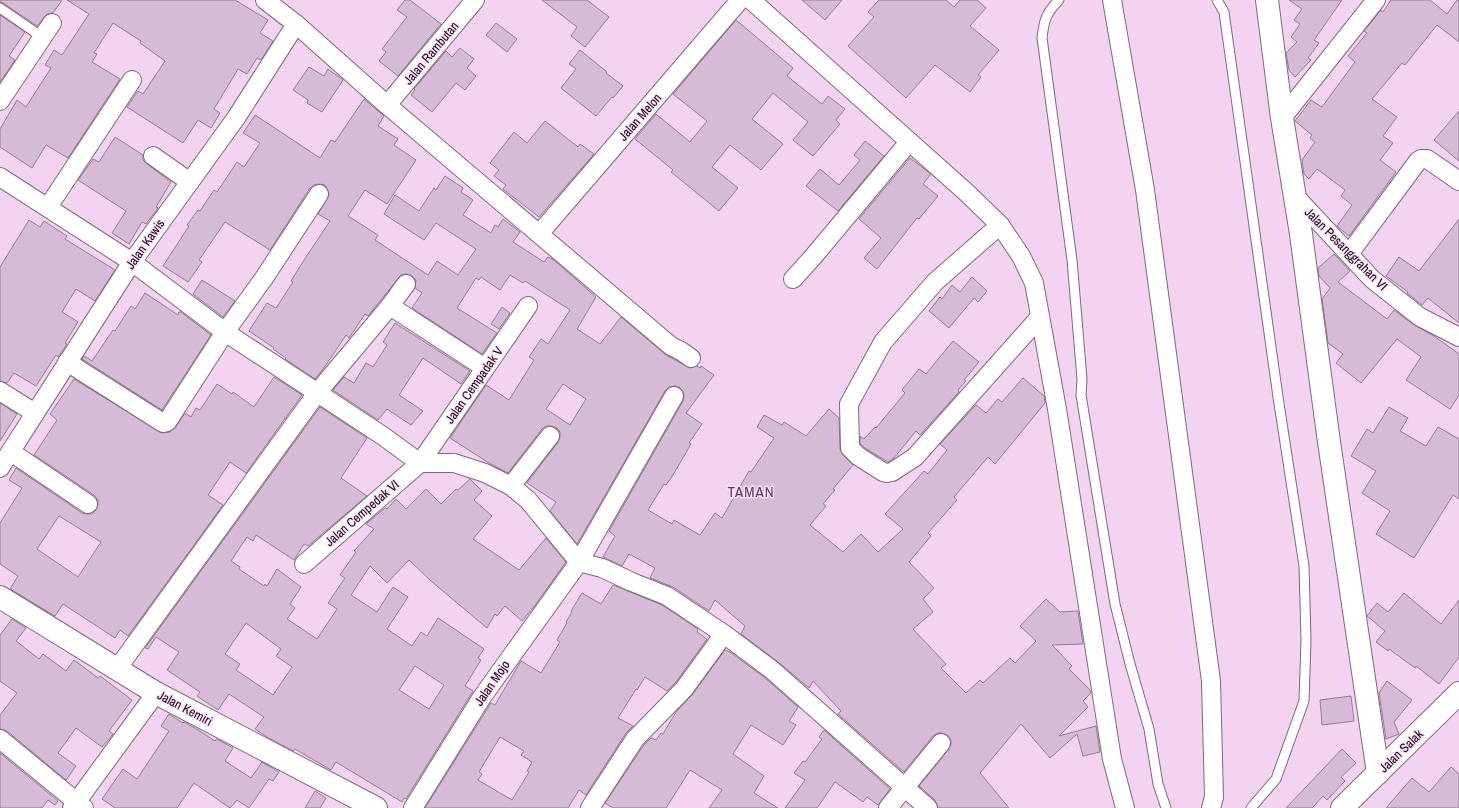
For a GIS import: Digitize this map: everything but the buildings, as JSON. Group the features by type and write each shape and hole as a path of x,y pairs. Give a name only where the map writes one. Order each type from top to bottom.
{"main road":[{"path":"1267,0 1282,118 1301,234 1330,450 1378,773"},
{"name":"Jalan Kemiri","path":"0,596 156,693 376,808"},
{"name":"Jalan Salak","path":"1342,808 1459,693"}],"street":[{"path":"265,0 296,24 388,105 671,346 691,358"},
{"name":"Jalan Rambutan","path":"388,105 475,0"},
{"name":"Jalan Melon","path":"539,234 740,0"},
{"path":"751,0 1000,225 1021,256 1034,282 1039,318 1057,409 1112,759 1125,808"},
{"path":"1112,0 1145,190 1211,681 1214,797 1211,808"},
{"path":"1282,118 1376,0"},
{"name":"Jalan Kawis","path":"0,468 132,262 240,111 296,24"},
{"path":"0,101 47,30"},
{"path":"48,207 132,80"},
{"path":"793,279 909,142"},
{"path":"153,156 190,182"},
{"path":"1349,254 1421,159 1427,159 1459,181"},
{"path":"0,177 132,262 225,332 384,436 420,463 454,463 485,473 511,486 528,500 579,562 602,568 667,596 724,634 772,670 928,808"},
{"path":"67,362 163,423 167,422 225,332 264,278 319,194"},
{"name":"Jalan Pesanggrahan VI","path":"1295,196 1372,279 1420,317 1459,337"},
{"path":"1000,225 935,282 883,342 849,404 850,448 858,456 883,472 892,472 915,457 1039,318"},
{"path":"117,669 318,393 390,306 406,284"},
{"path":"390,306 485,368"},
{"name":"Jalan Cempadak V","path":"420,463 528,306"},
{"path":"0,391 35,413"},
{"name":"Jalan Mojo","path":"413,808 482,697 579,562 674,396"},
{"path":"511,486 550,436"},
{"path":"11,452 88,504"},
{"name":"Jalan Cempedak VI","path":"304,564 420,463"},
{"path":"590,808 635,739 684,689 724,634"},
{"path":"0,739 77,806 156,693"},
{"path":"888,808 941,743"}],"lane":[{"path":"1059,0 1050,10 1044,21 1042,38 1072,260 1082,379 1081,395 1115,604 1130,664 1149,729 1158,784 1166,808"},
{"path":"1217,0 1224,12 1278,398 1304,566 1306,640 1304,701 1276,779 1250,808"},
{"path":"0,8 47,30"}],"district":[{"name":"TAMAN","path":"751,491"}]}
